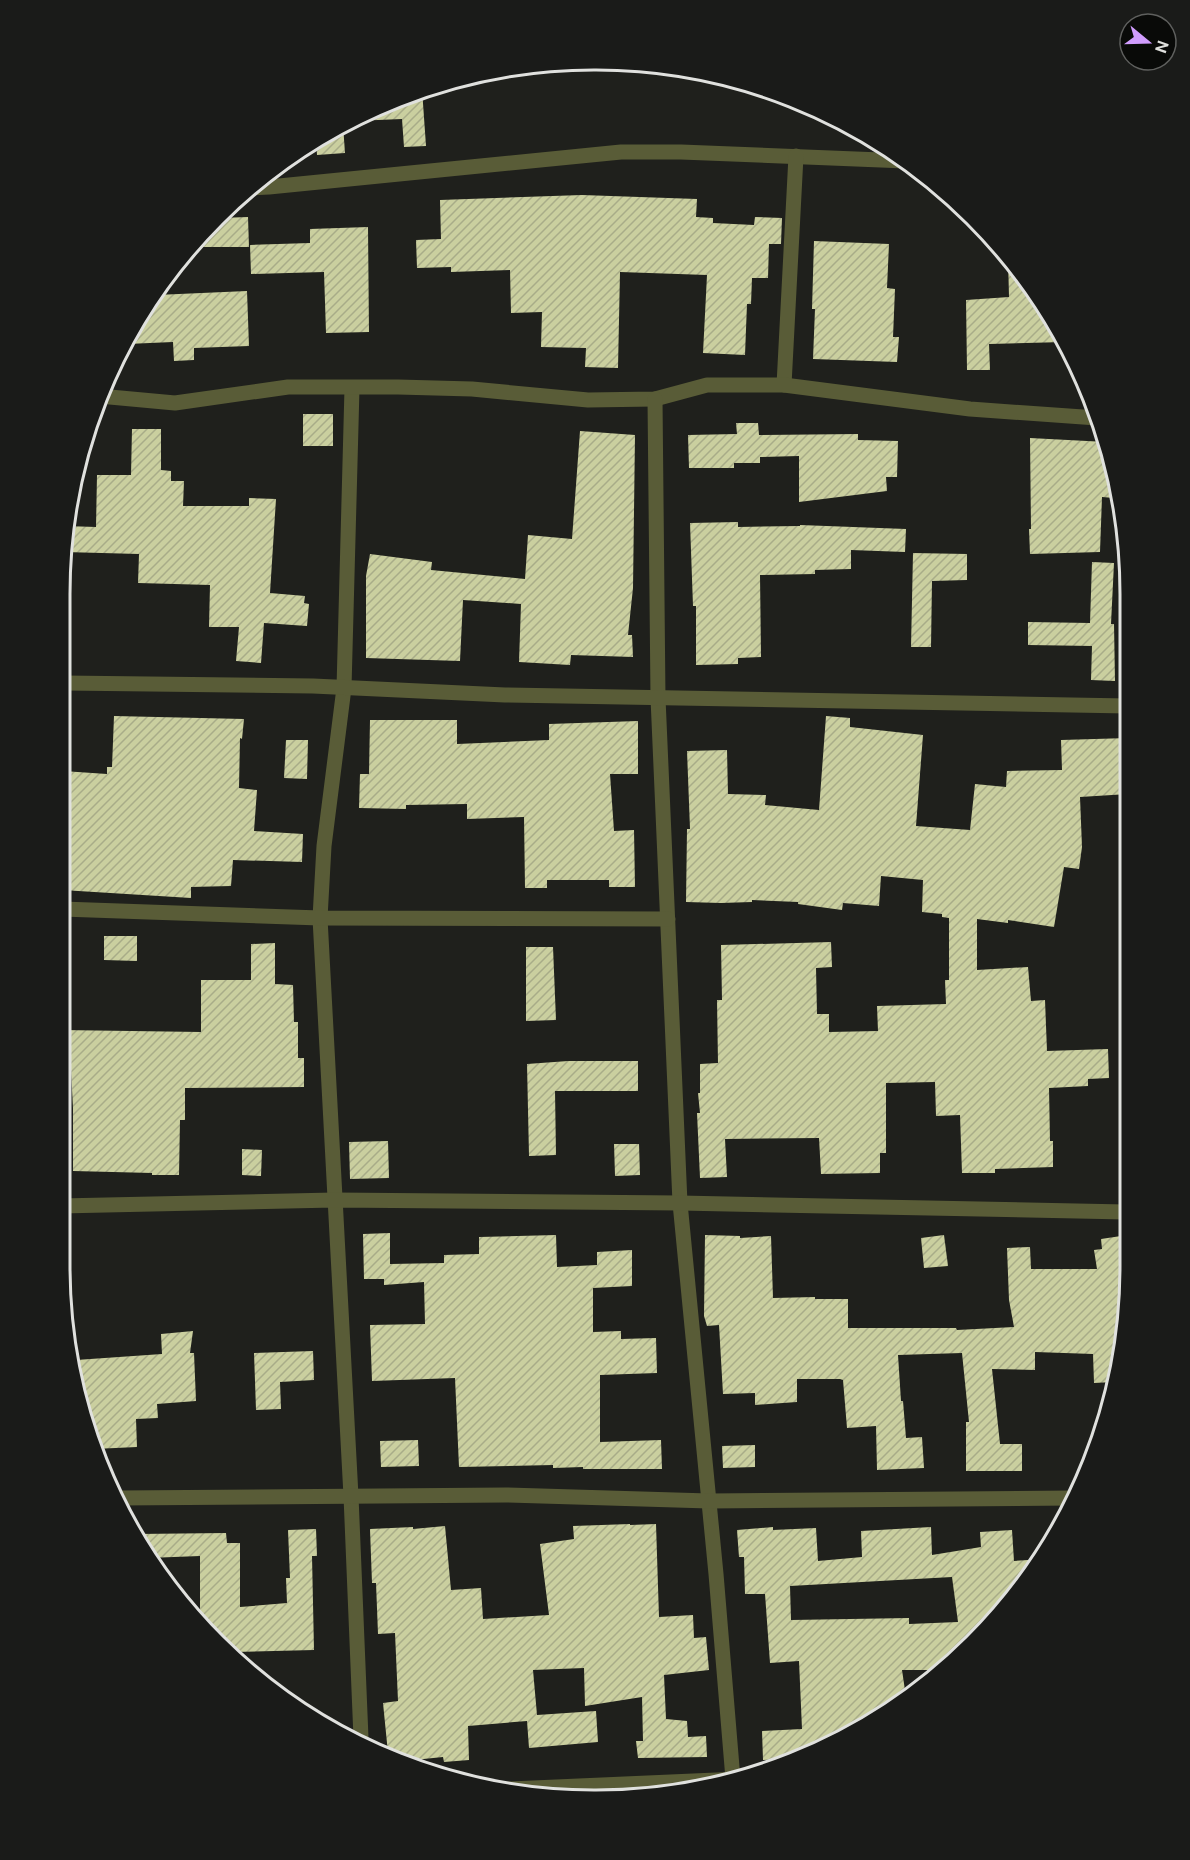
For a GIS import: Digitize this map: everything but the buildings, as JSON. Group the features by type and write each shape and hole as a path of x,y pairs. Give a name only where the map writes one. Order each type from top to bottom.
{"street":[{"path":"265,188 621,152 681,152 888,160"},
{"path":"784,385 796,156"},
{"path":"109,397 175,404 288,387 472,389 588,400 655,399 707,385 784,385 970,408 1089,417"},
{"path":"352,388 344,688 324,846 320,918 351,1496 361,1734"},
{"path":"655,399 658,698 680,1203 735,1771"},
{"path":"70,683 344,688 505,695 1120,706"},
{"path":"70,909 320,918 668,919"},
{"path":"70,1206 334,1200 680,1203 1120,1212"},
{"path":"126,1498 506,1495 709,1501 1064,1498"},
{"path":"552,1787 684,1781"}]}
